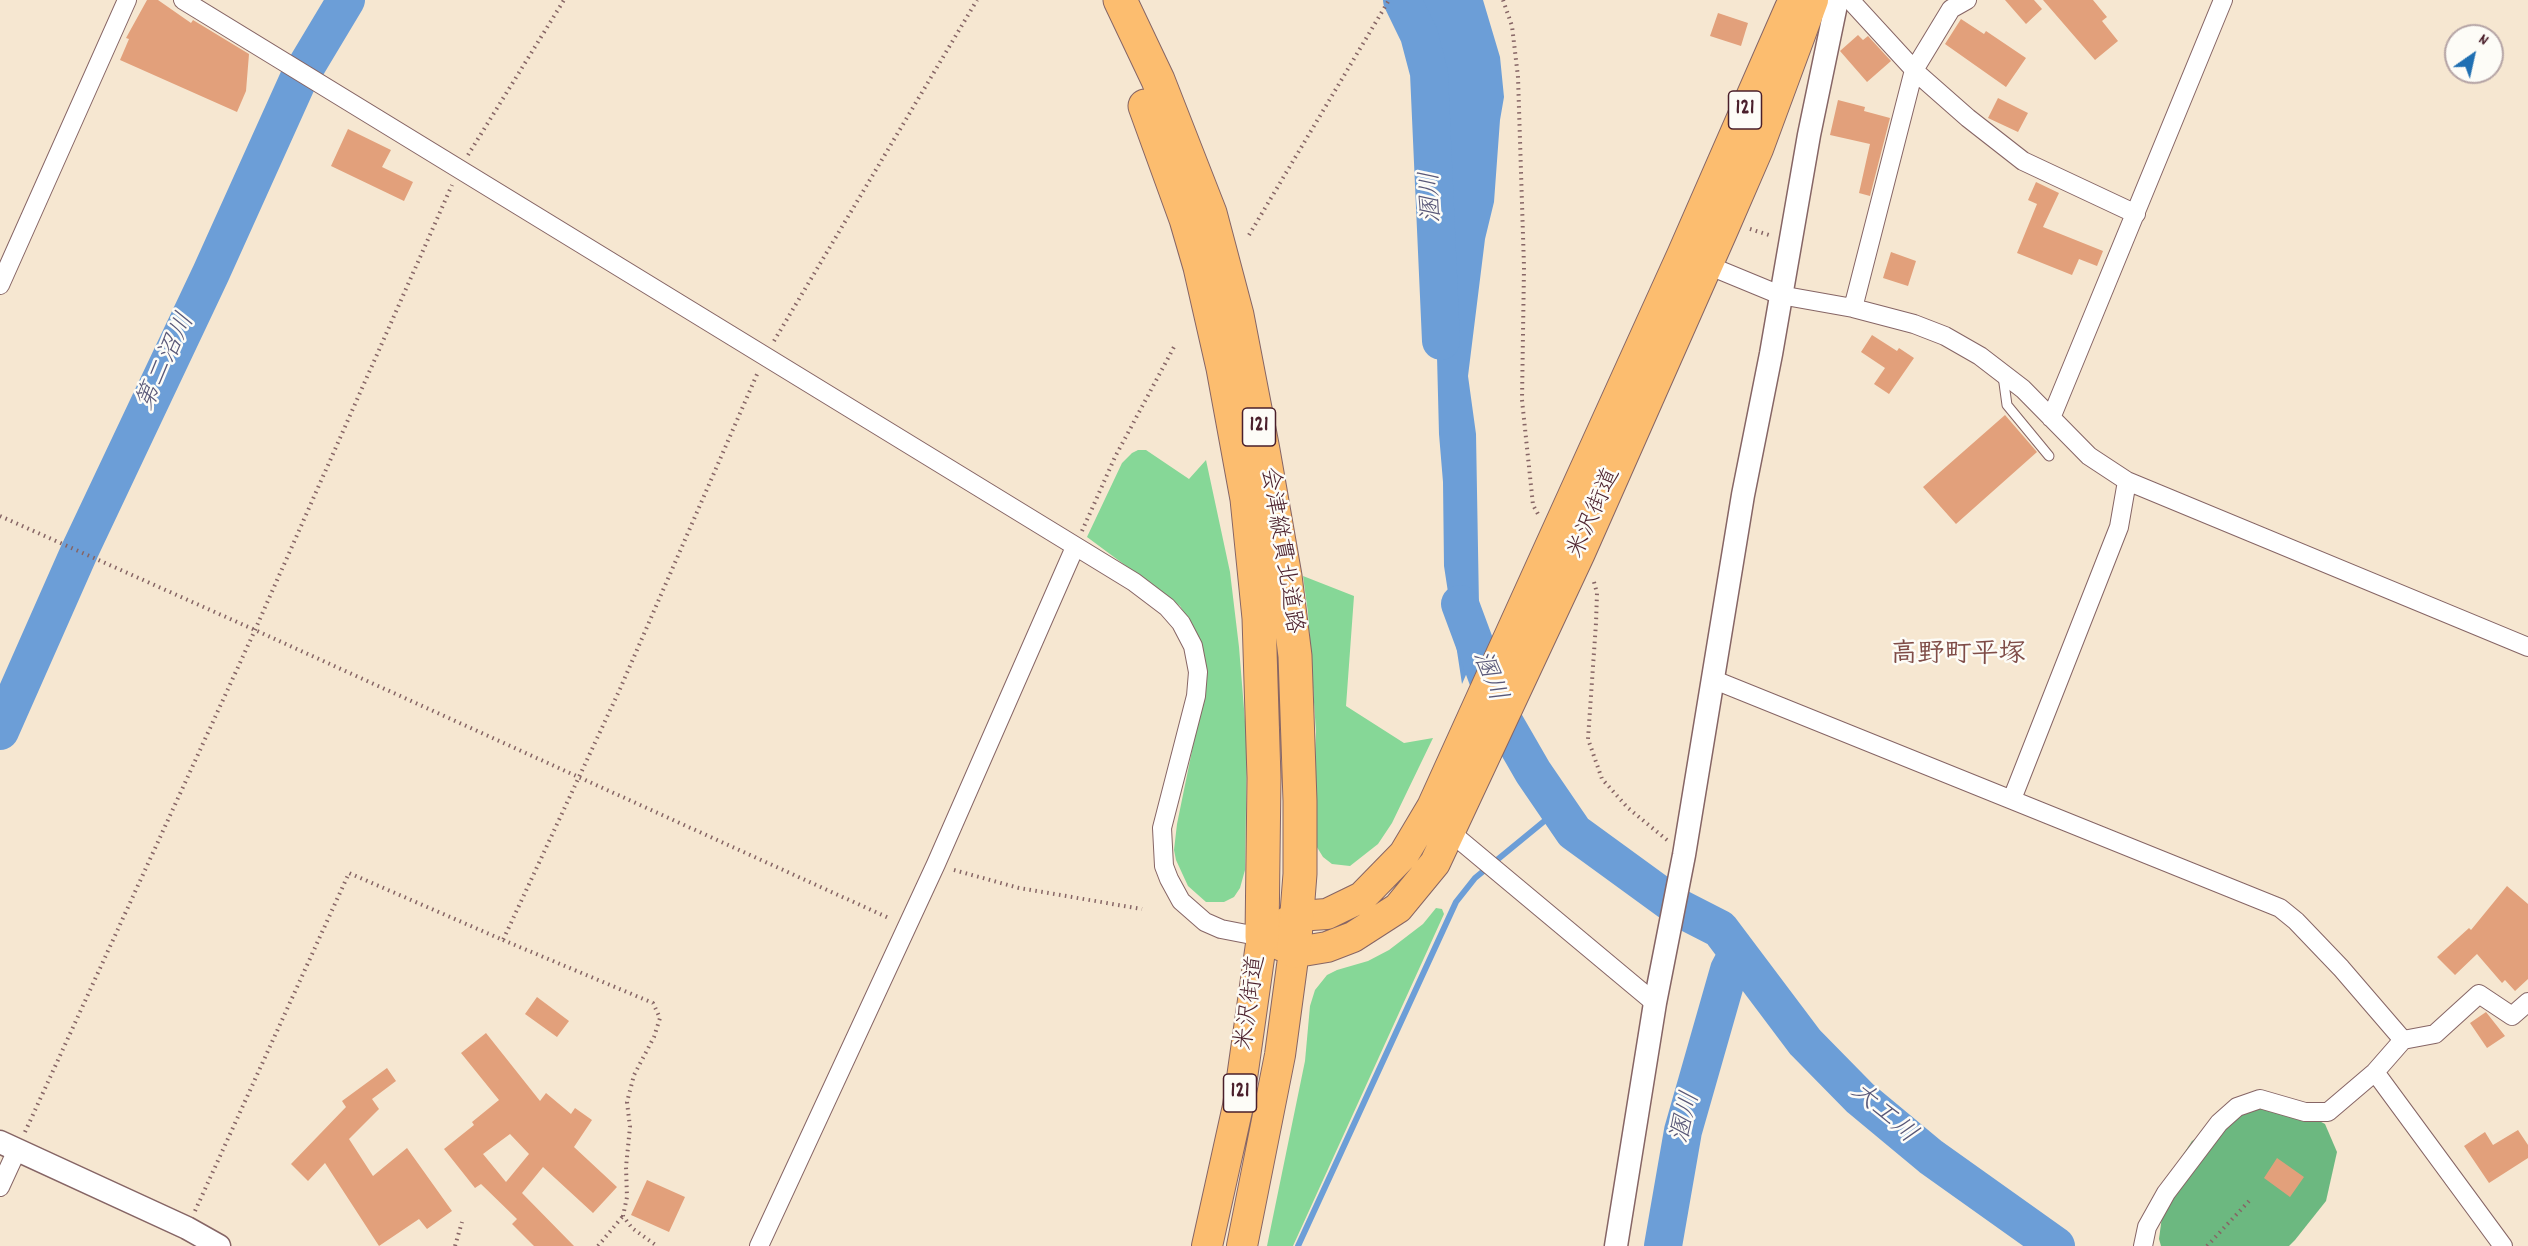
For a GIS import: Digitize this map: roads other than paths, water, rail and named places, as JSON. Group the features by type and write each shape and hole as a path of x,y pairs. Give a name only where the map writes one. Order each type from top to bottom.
{"highway":[{"name":"会津縦貫北道路","path":"1100,0 1139,89 1186,219 1214,325 1247,499 1259,618 1264,778 1262,937"},
{"name":"会津縦貫北道路","path":"1120,0 1190,157 1210,213 1237,315 1291,615 1300,753 1300,874 1297,916"},
{"name":"米沢街道","path":"1523,640 1580,553 1695,260 1793,0"},
{"name":"米沢街道","path":"1262,937 1294,951 1327,947 1344,942 1370,928 1398,908 1435,862 1444,820 1523,640 1554,539 1695,260 1758,149 1813,0"},
{"name":"米沢街道","path":"1262,937 1297,916 1327,914 1362,897 1404,854 1444,820"},
{"name":"121","path":"1294,951 1297,916"},
{"name":"米沢街道","path":"1207,1246 1238,1106 1262,937"},
{"name":"米沢街道","path":"1242,1246 1281,1055 1294,951"}],"street":[{"path":"0,285 127,0"},
{"path":"183,0 766,355 1134,582 1158,600 1176,616 1193,646 1198,672 1196,696 1162,828 1164,866 1181,901 1199,917 1221,929 1262,937"},
{"path":"1616,1246 1655,1003 1684,851 1743,495 1771,354 1789,242 1837,0"},
{"path":"1850,0 1914,70 1968,118 2023,161 2136,214"},
{"path":"1853,308 1914,70 1951,9 1967,0"},
{"path":"2052,418 2223,0"},
{"path":"1695,260 1780,295 1853,308 1914,324 1946,336 1980,356 2022,389 2089,456 2127,481 2528,647"},
{"path":"2012,799 2120,528 2127,481"},
{"path":"759,1246 936,864 1075,547"},
{"path":"1712,679 2280,908 2296,921 2341,968 2403,1040"},
{"path":"1444,820 1655,1003"},
{"path":"2143,1246 2147,1227 2166,1193 2219,1124 2237,1107 2260,1099 2305,1112 2328,1112 2345,1100 2375,1072 2403,1040 2435,1034 2478,994 2512,1016 2528,1002"},
{"path":"2375,1072 2503,1246"},
{"path":"0,1187 8,1146 187,1228 219,1246"}],"lane":[{"path":"2003,374 2007,405 2049,456"}],"water":[{"path":"1422,0 1483,0 1500,57 1504,97 1500,120 1494,202 1485,239 1468,376 1476,434 1479,606 1483,636 1462,684 1444,566 1443,482 1439,434 1436,317 1447,221 1442,80 1434,27"}],"waterway":[{"name":"第二沼川","path":"0,731 80,550 211,273 298,80 346,0"},
{"name":"溷川","path":"1402,0 1419,35 1429,73 1441,341"},
{"name":"溷川","path":"1460,604 1503,720 1533,772 1574,832 1677,907 1720,929 1805,1042 1860,1098 1931,1157 2056,1246"},
{"path":"1298,1246 1456,902 1475,878 1559,809"},
{"name":"溷川","path":"1663,1246 1683,1131 1729,970 1738,953"}],"district":[{"name":"高野町平塚","path":"1958,657"}],"water label":[{"name":"大工川","path":"1882,1115"}]}
